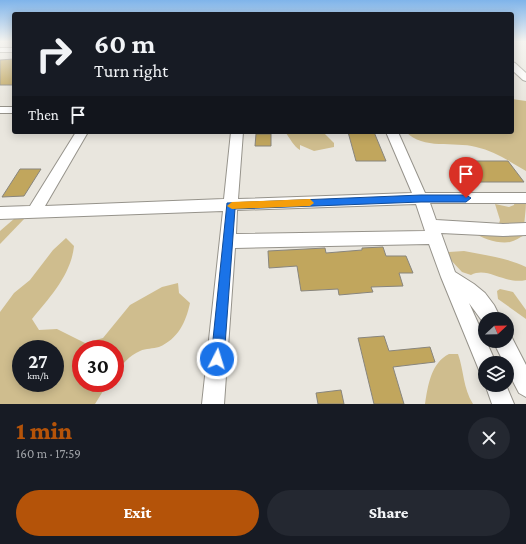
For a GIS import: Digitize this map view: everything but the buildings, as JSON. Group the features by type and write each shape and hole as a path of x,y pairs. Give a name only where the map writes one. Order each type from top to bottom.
{"street":[{"path":"514,67 526,78"},
{"path":"0,110 12,110"},
{"path":"34,212 81,134"},
{"path":"213,404 237,134"},
{"path":"393,134 421,198 449,277 483,356"},
{"path":"0,213 231,206 421,198 526,198"},
{"path":"228,241 526,229"},
{"path":"449,277 469,289 480,300 488,312"},
{"path":"507,348 526,386"},
{"path":"498,392 503,404"}],"shaded area":[{"path":"514,99 526,101 526,171 490,151 467,145 430,143 413,138 408,134 514,134"},
{"path":"286,134 325,134 334,143 334,147 314,151 300,145 300,150 294,145"},
{"path":"515,201 526,202 524,226 525,235 512,241 496,242 477,235 474,232 499,224 500,220 495,204 509,207 514,205"},
{"path":"26,217 0,244 0,231 15,218"},
{"path":"66,238 74,246 69,267 59,285 32,319 39,330 57,329 79,340 72,340 72,392 102,392 95,404 0,404 0,312 14,293 30,280 53,250"},
{"path":"464,251 504,259 526,267 526,280 518,281 484,273 471,275 462,272 448,257 449,252"},
{"path":"178,283 179,293 190,303 186,317 176,335 166,344 140,351 132,355 124,363 124,340 96,340 103,338 130,305 162,287"},
{"path":"500,289 513,292 526,310 526,319 498,299 497,291"},
{"path":"449,354 458,354 465,386 473,404 425,404 431,375 438,363"}],"slow traffic":[{"path":"232,206 310,203"}],"route":[{"path":"217,359 231,206 421,198 466,198"}]}
